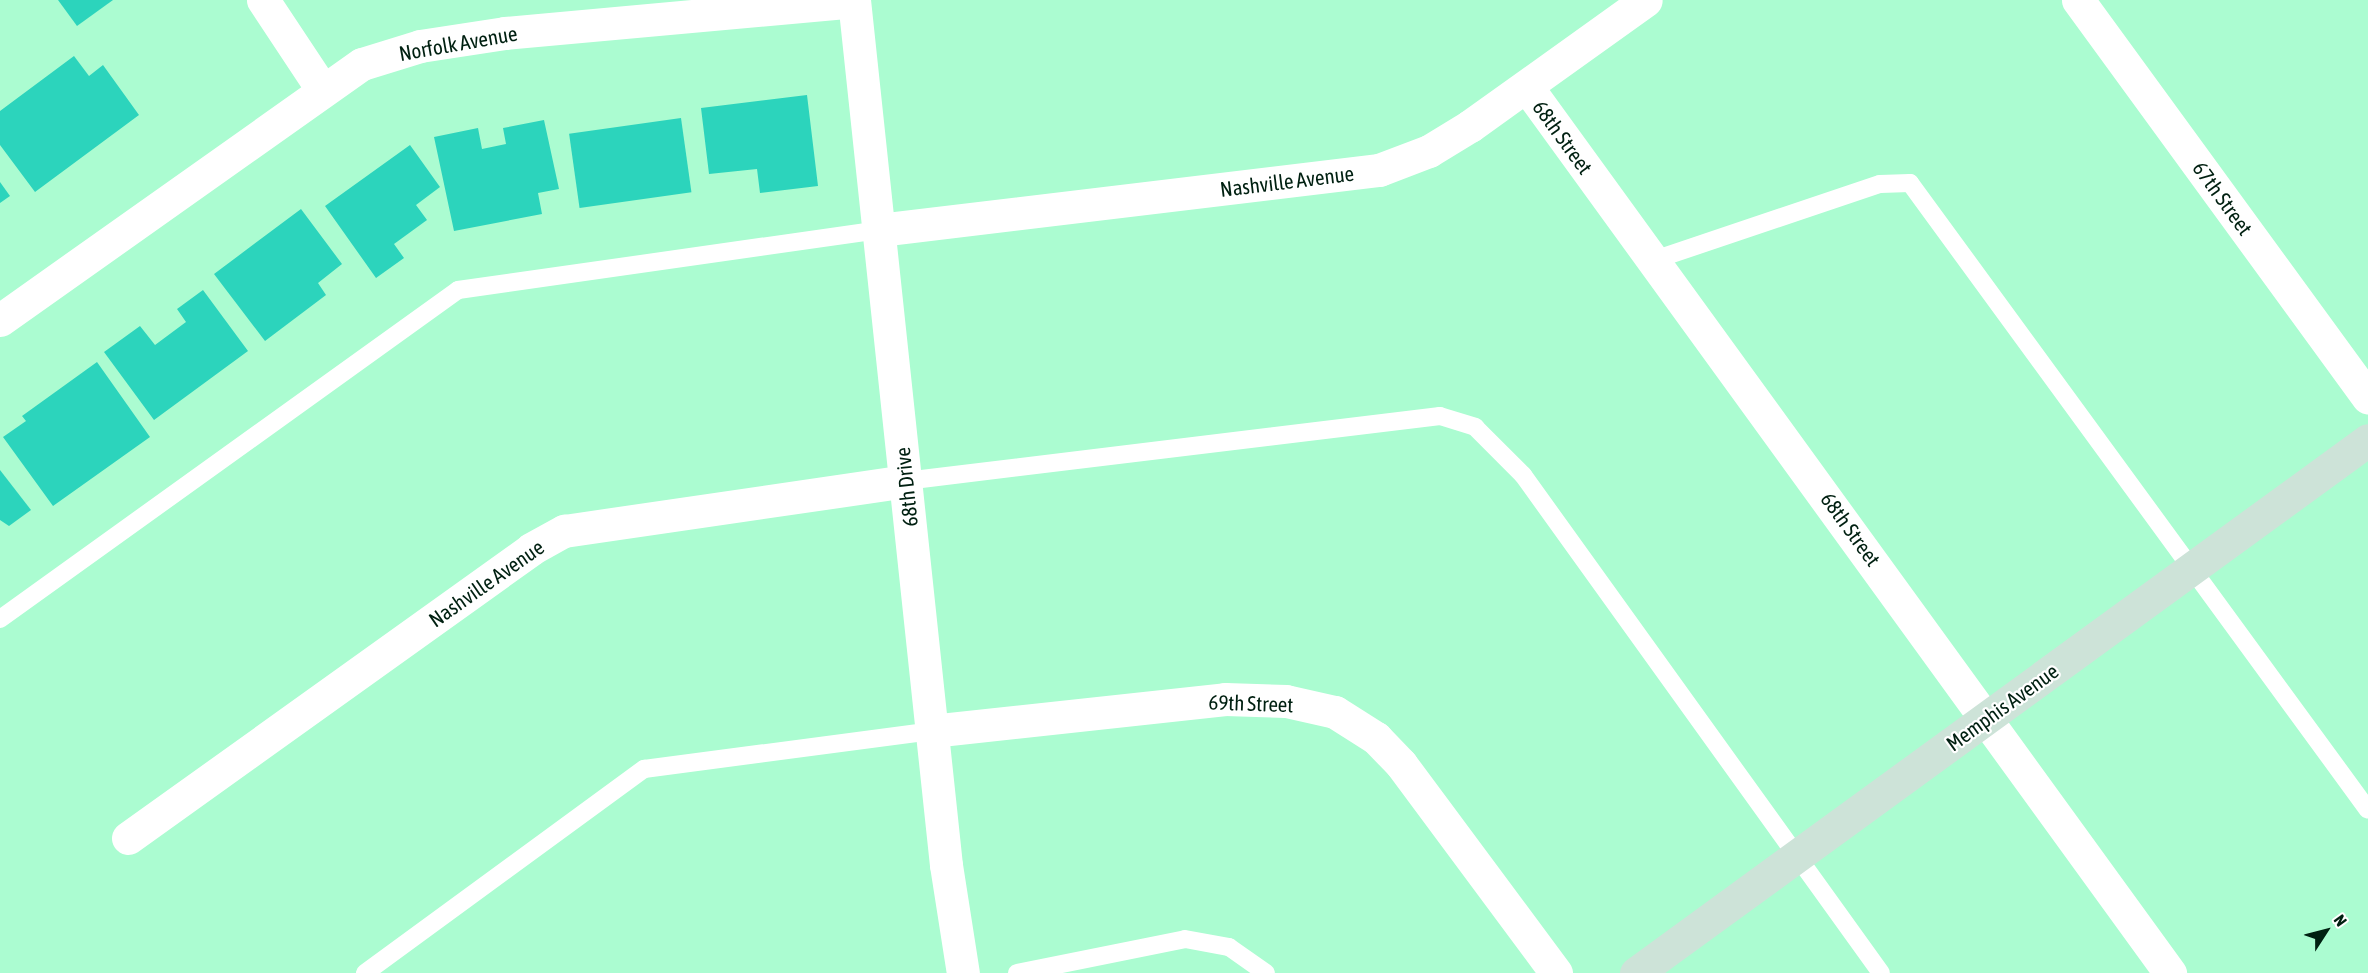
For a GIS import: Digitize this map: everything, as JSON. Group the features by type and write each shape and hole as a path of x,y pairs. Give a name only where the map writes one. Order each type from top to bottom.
{"street":[{"path":"263,0 322,88"},
{"name":"Norfolk Avenue","path":"0,320 322,88 362,64 420,46 505,33 854,0"},
{"name":"68th Drive","path":"854,0 932,731 963,973"},
{"name":"Nashville Avenue","path":"879,230 1379,170 1429,152 1527,87 1646,0"},
{"name":"67th Street","path":"2078,0 2368,397"},
{"name":"68th Street","path":"1527,87 2170,973"},
{"name":"Memphis Avenue","path":"1636,973 2368,440"},
{"name":"Nashville Avenue","path":"128,838 531,549 564,531 905,481"},
{"name":"69th Street","path":"932,731 1224,699 1286,701 1335,712 1376,738 1401,764 1556,973"}],"lane":[{"path":"1654,260 1880,184 1910,183 2368,810"},
{"path":"0,619 458,290 879,230"},
{"path":"905,481 1440,416 1475,427 1523,475 1881,973"},
{"path":"365,973 644,769 932,731"},
{"path":"1017,973 1185,939 1229,947 1266,973"}],"building":[{"path":"58,0 113,0 77,26"},
{"path":"74,56 89,76 103,65 139,115 35,192 0,145 0,111"},
{"path":"807,95 818,186 760,193 757,169 709,174 701,108"},
{"path":"681,118 691,192 580,208 569,134"},
{"path":"544,120 559,189 538,193 542,214 454,231 434,137 478,128 482,149 506,144 503,128"},
{"path":"410,145 440,187 416,205 427,220 394,244 404,258 376,278 325,206"},
{"path":"0,182 10,196 0,203"},
{"path":"301,209 342,264 318,283 326,295 265,341 214,274"},
{"path":"203,290 248,351 154,420 104,352 140,326 155,345 186,322 177,309"},
{"path":"97,362 150,437 53,506 3,437 26,421 22,416"},
{"path":"0,470 31,510 9,526 0,520"}]}
